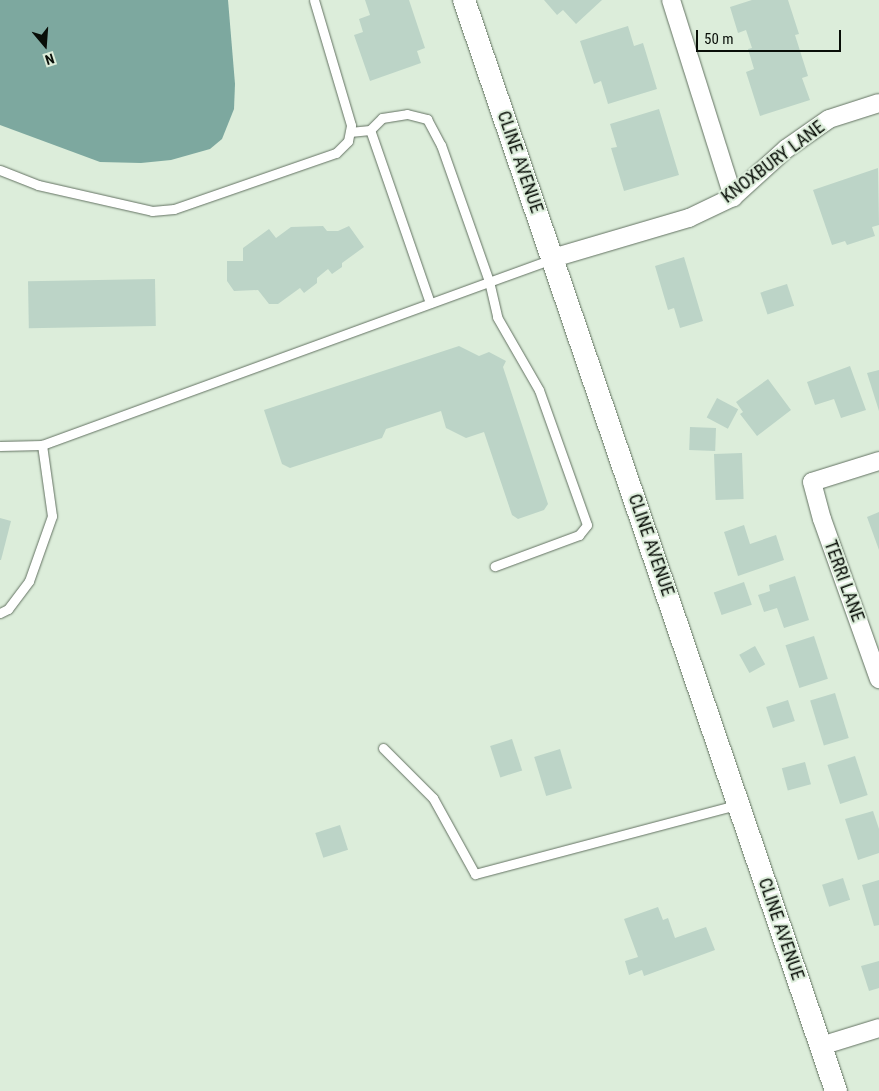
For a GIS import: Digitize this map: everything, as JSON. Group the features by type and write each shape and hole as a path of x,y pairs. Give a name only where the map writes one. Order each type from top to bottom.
{"street":[{"name":"CLINE AVENUE","path":"464,0 740,804 836,1091"},
{"path":"671,0 733,196"},
{"name":"KNOXBURY LANE","path":"553,258 689,218 733,196 786,148 830,119 879,103"},
{"name":"TERRI LANE","path":"879,461 812,482 822,519 879,679"},
{"path":"821,1046 879,1028"}],"lane":[{"path":"0,170 38,185 104,202 152,211 174,209 336,152 348,141 350,132 348,116 314,0"},
{"path":"350,132 370,130 382,118 398,115 406,114 427,120 441,145 489,281 497,317 539,390 587,524 579,535 495,566"},
{"path":"370,130 430,302"},
{"path":"0,446 42,445 553,258"},
{"path":"0,613 8,609 28,581 52,516 42,445"},
{"path":"383,748 433,798 475,874 740,804"}],"water":[{"path":"0,0 228,0 235,84 234,109 222,139 210,149 171,160 141,163 100,162 0,125"}],"building":[{"path":"365,0 409,0 425,48 417,51 421,63 370,81 354,35 363,32 359,19 370,15"},
{"path":"544,0 602,0 576,24 563,10 557,15"},
{"path":"752,0 788,0 799,34 795,35 808,76 802,78 810,100 760,116 746,72 754,69 748,49 752,48 746,30 738,33 730,7"},
{"path":"628,26 634,46 643,43 657,89 608,104 601,81 594,84 580,41"},
{"path":"659,109 679,175 624,191 611,148 617,147 610,124"},
{"path":"878,168 879,225 872,227 875,236 847,245 845,241 832,245 813,190"},
{"path":"323,226 327,231 338,231 349,226 364,247 342,263 342,267 332,274 328,269 317,278 317,283 304,293 300,288 278,304 269,304 258,290 234,291 227,281 227,261 243,261 243,248 269,229 276,238 291,227"},
{"path":"684,257 703,321 680,328 674,308 668,310 655,266"},
{"path":"155,279 156,326 29,328 28,281"},
{"path":"787,284 794,306 767,315 760,293"},
{"path":"459,346 479,356 489,352 506,361 503,367 548,504 544,510 518,519 512,515 484,432 466,438 446,428 441,411 386,429 382,438 290,468 282,464 264,410"},
{"path":"850,366 866,410 841,418 834,399 815,405 807,382"},
{"path":"879,370 879,411 867,373"},
{"path":"768,379 791,410 757,436 740,414 743,412 736,402"},
{"path":"717,398 738,409 728,429 707,417"},
{"path":"690,427 716,428 715,451 689,450"},
{"path":"742,453 744,499 716,500 714,454"},
{"path":"879,512 879,550 867,517"},
{"path":"0,518 11,521 1,560 0,560"},
{"path":"744,525 750,544 776,535 784,560 738,576 724,532"},
{"path":"795,576 809,620 784,628 777,608 764,612 758,595 770,591 769,585"},
{"path":"744,582 752,605 722,615 714,592"},
{"path":"814,636 828,679 799,688 785,645"},
{"path":"755,646 765,664 749,673 739,655"},
{"path":"835,693 849,738 824,746 810,701"},
{"path":"788,700 795,721 773,728 766,707"},
{"path":"512,739 522,770 500,777 490,746"},
{"path":"560,749 572,788 546,796 534,757"},
{"path":"855,756 868,795 840,804 827,765"},
{"path":"805,762 811,784 788,790 782,768"},
{"path":"873,811 879,829 879,853 858,860 845,819"},
{"path":"340,825 348,850 323,858 315,833"},
{"path":"843,878 850,900 829,907 822,885"},
{"path":"879,880 879,925 874,926 862,885"},
{"path":"658,907 663,920 668,918 675,938 706,927 715,950 644,976 642,970 629,975 625,961 638,957 624,919"},
{"path":"879,961 879,988 869,991 861,966"}]}
